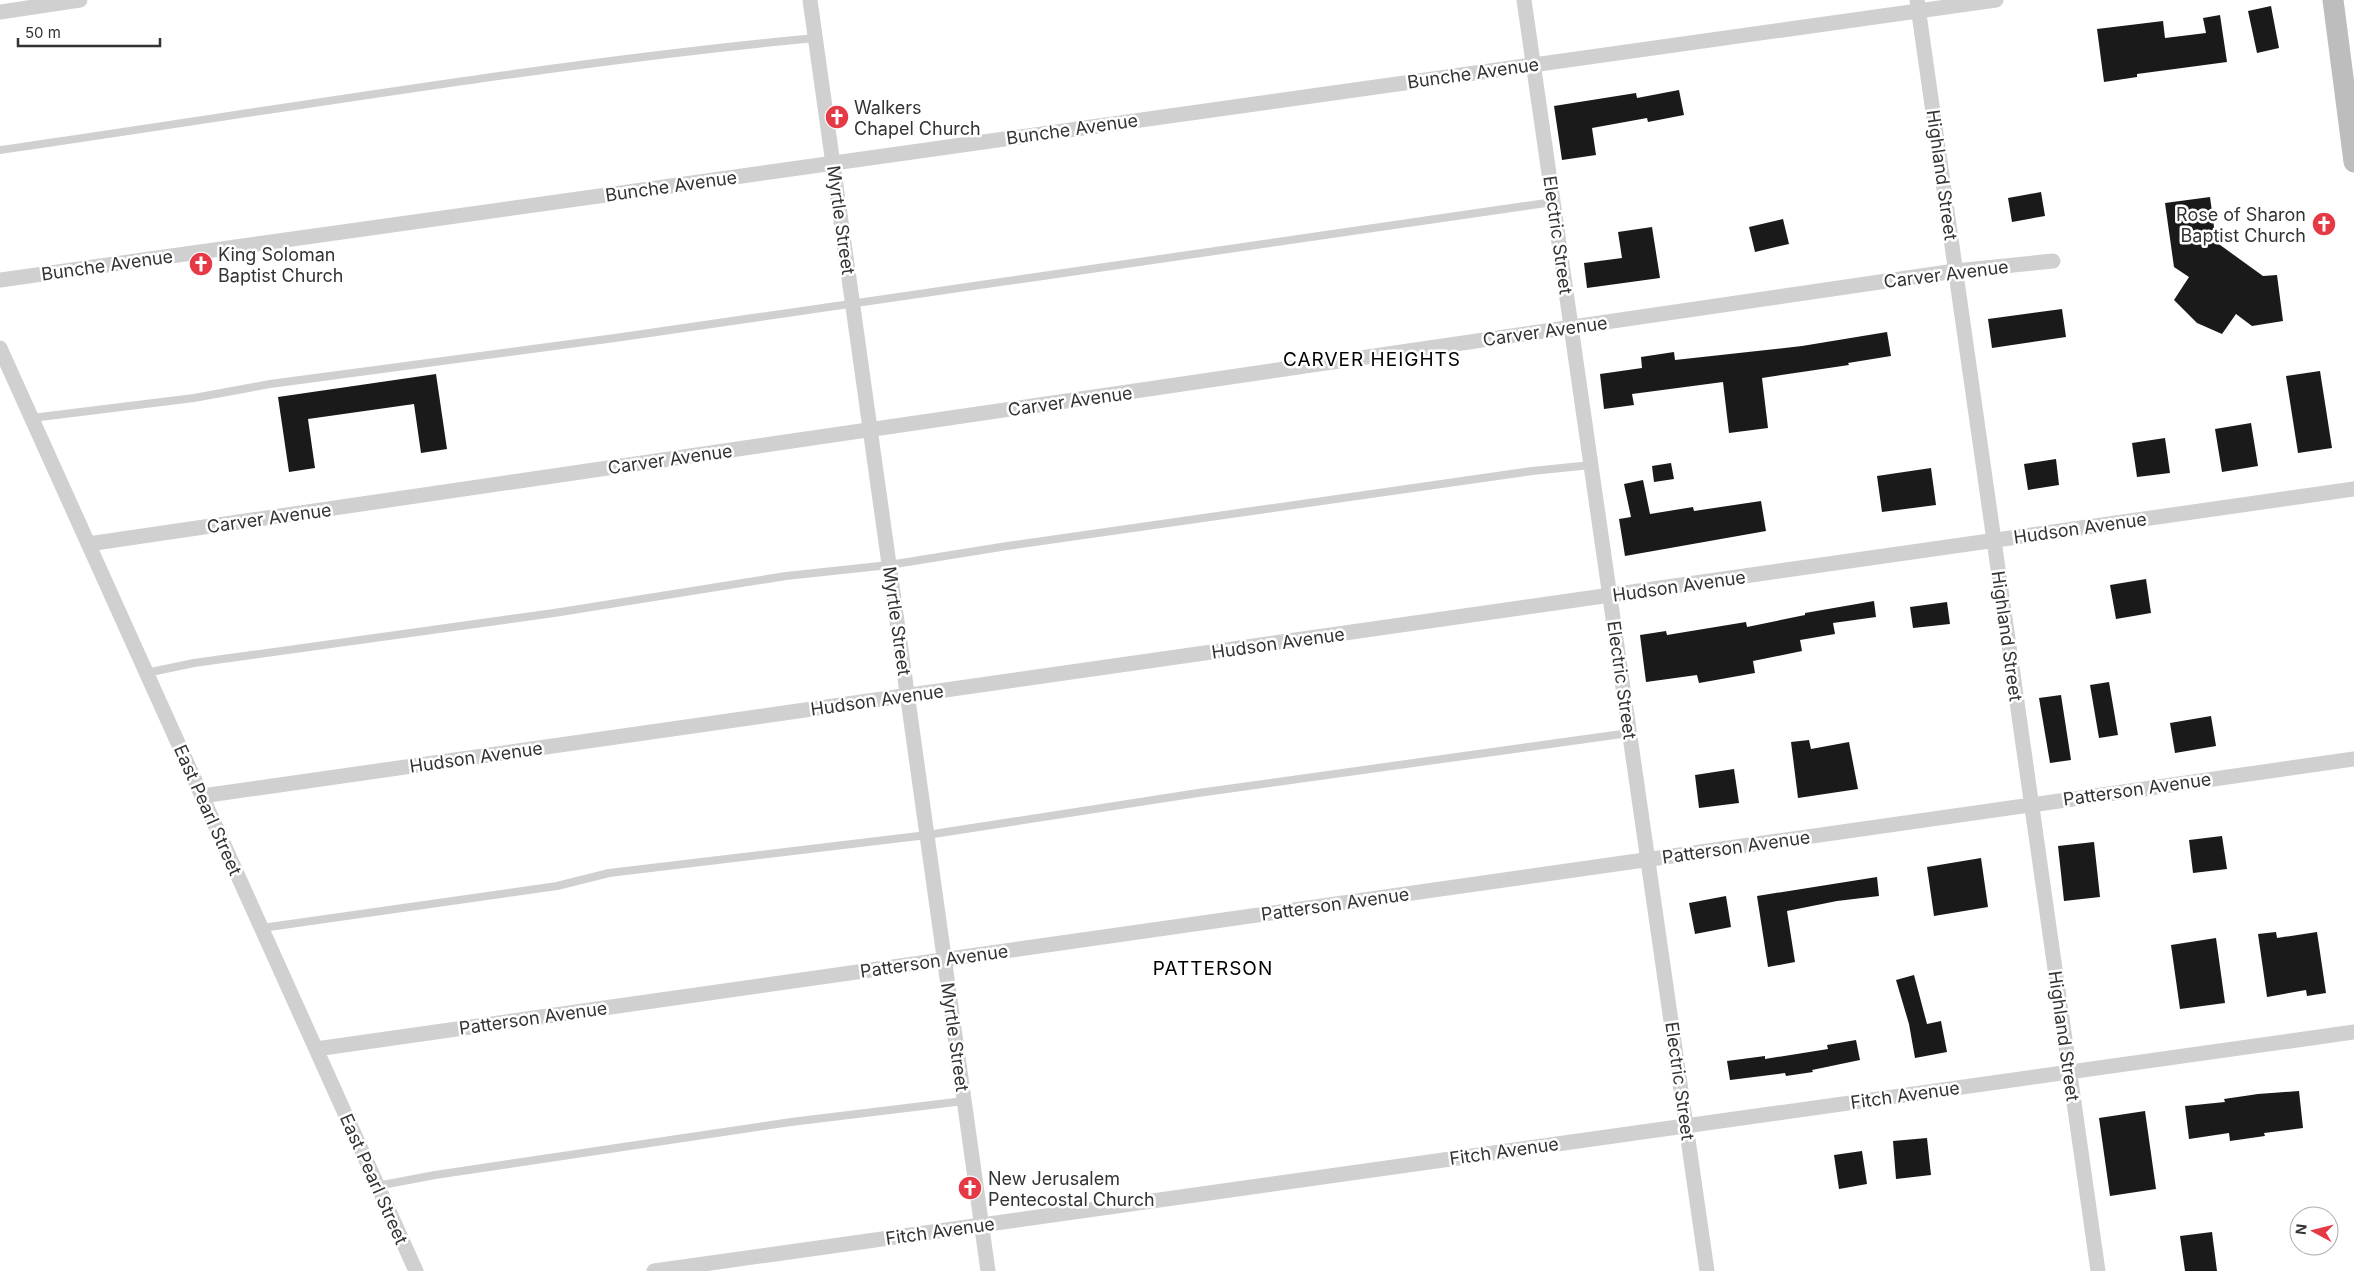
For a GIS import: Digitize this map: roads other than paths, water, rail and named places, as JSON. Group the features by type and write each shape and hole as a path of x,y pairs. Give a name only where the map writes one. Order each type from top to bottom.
{"main road":[{"path":"2333,0 2354,162"}],"street":[{"path":"0,12 80,0"},
{"name":"Myrtle Street","path":"810,0 988,1271"},
{"name":"Electric Street","path":"1524,0 1707,1271"},
{"name":"Bunche Avenue","path":"0,280 1533,65 1917,6 1996,0"},
{"name":"Highland Street","path":"1917,6 2098,1271"},
{"name":"Carver Avenue","path":"88,544 1955,271 2053,261"},
{"name":"East Pearl Street","path":"0,348 416,1271"},
{"name":"Hudson Avenue","path":"202,796 2354,489"},
{"name":"Patterson Avenue","path":"316,1049 2354,758"},
{"name":"Fitch Avenue","path":"654,1271 2354,1032"}],"lane":[{"path":"0,150 444,84 694,50 815,38"},
{"path":"32,418 184,399 270,384 615,338 1553,202"},
{"path":"146,673 202,662 554,613 786,576 889,565 1007,546 1532,471 1591,466"},
{"path":"262,928 557,886 610,873 927,835 1198,793 1629,733"},
{"path":"378,1186 435,1174 791,1122 964,1101"}],"place":[{"name":"Walkers Chapel Church","path":"837,117"},
{"name":"Rose of Sharon Baptist Church","path":"2324,224"},
{"name":"King Soloman Baptist Church","path":"201,264"},
{"name":"New Jerusalem Pentecostal Church","path":"970,1188"}],"district":[{"name":"CARVER HEIGHTS","path":"1372,359"},
{"name":"PATTERSON","path":"1213,968"}]}
